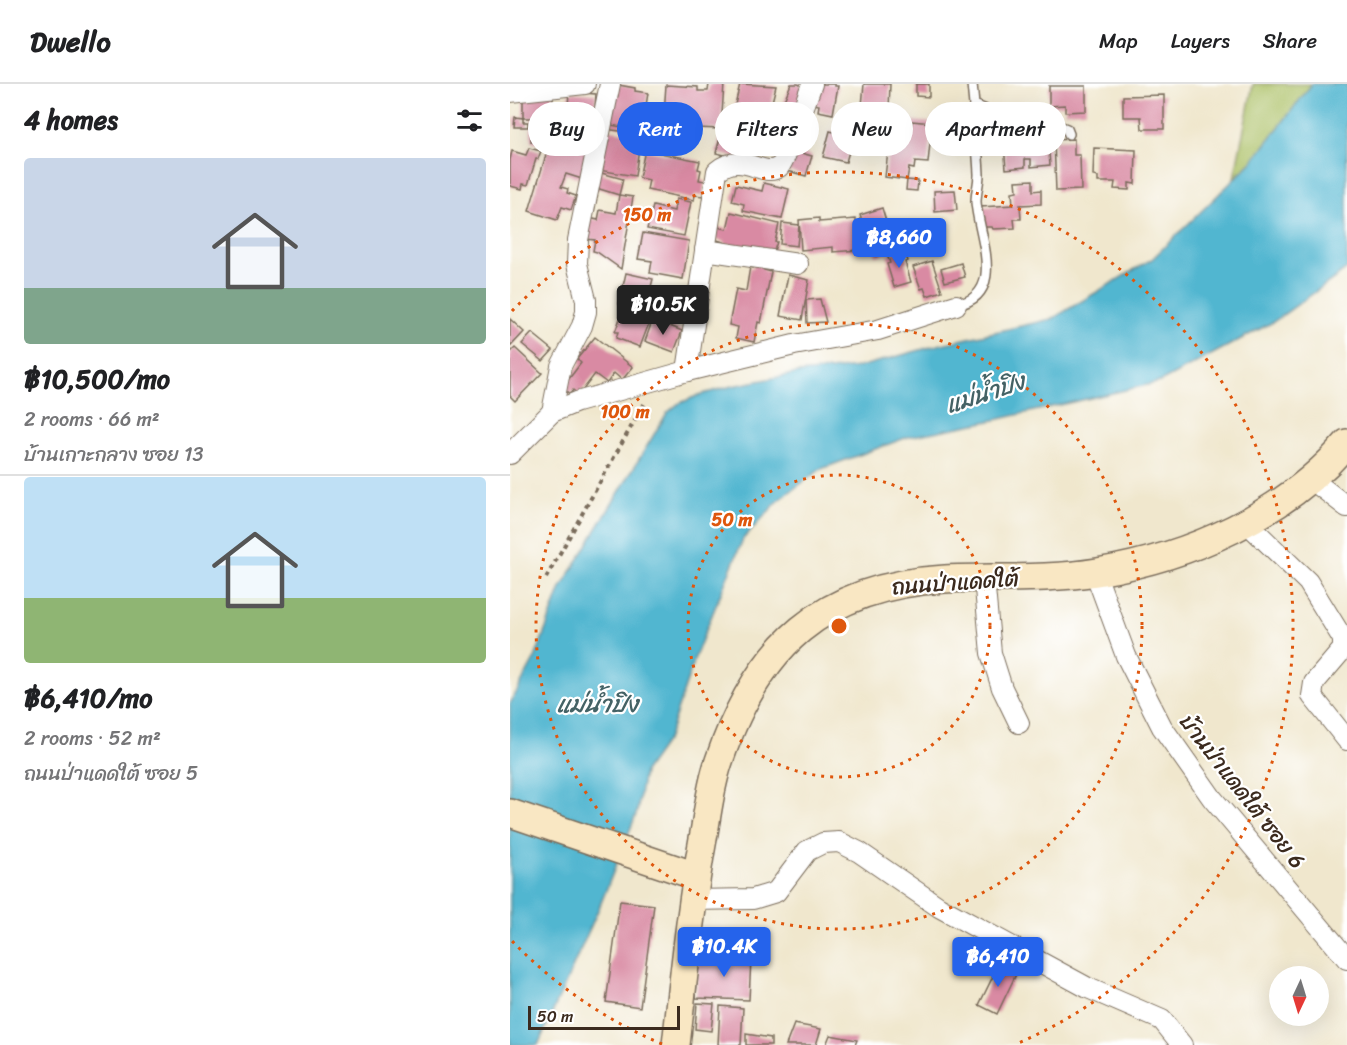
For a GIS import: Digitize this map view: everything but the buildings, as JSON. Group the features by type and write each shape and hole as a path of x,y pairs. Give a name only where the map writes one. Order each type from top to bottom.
{"street":[{"path":"521,88 585,84"},
{"path":"552,412 561,366 582,326 586,312 586,300 577,264 578,240 610,84"},
{"path":"687,371 717,171 725,165 739,162 769,170 779,167 786,158 798,118 812,84"},
{"path":"705,250 798,264"},
{"path":"510,454 552,412 617,390 794,345 878,330 956,305"},
{"name":"ถนนป่าแดดใต้","path":"676,1045 693,888 718,763 738,716 764,670 794,634 813,618 833,606 880,588 916,582 1095,572 1167,555 1246,522 1282,500 1311,479 1347,443"},
{"path":"1311,479 1347,507"},
{"path":"1246,522 1308,582 1343,639 1343,649 1314,683 1312,696 1347,740"},
{"name":"บ้านป่าแดดใต้ ซอย 6","path":"1095,572 1126,656 1162,727 1212,798 1347,958"},
{"path":"984,578 991,653 1002,688 1019,723"},
{"path":"510,813 653,862 693,888 753,899 776,892 807,851 823,843 839,842 860,852 939,907 1088,988 1162,1020 1182,1045"}],"lane":[{"path":"972,84 974,102"},
{"path":"1066,129 1069,134"},
{"path":"956,305 969,303 978,294 987,273 987,261 976,201 979,176 978,156"}],"path":[{"path":"546,578 647,399"}],"green space":[{"path":"1253,84 1312,84 1252,162 1234,178"}],"water":[{"name":"แม่น้ำปิง","path":"1312,84 1347,84 1347,269 1273,322 1160,382 995,420 908,437 821,469 780,499 743,539 695,657 668,738 644,772 637,812 599,908 538,1045 510,1045 510,704 535,658 561,588 667,413 678,404 699,395 732,386 799,373 859,367 938,345 1052,319 1152,259 1252,162"}]}
